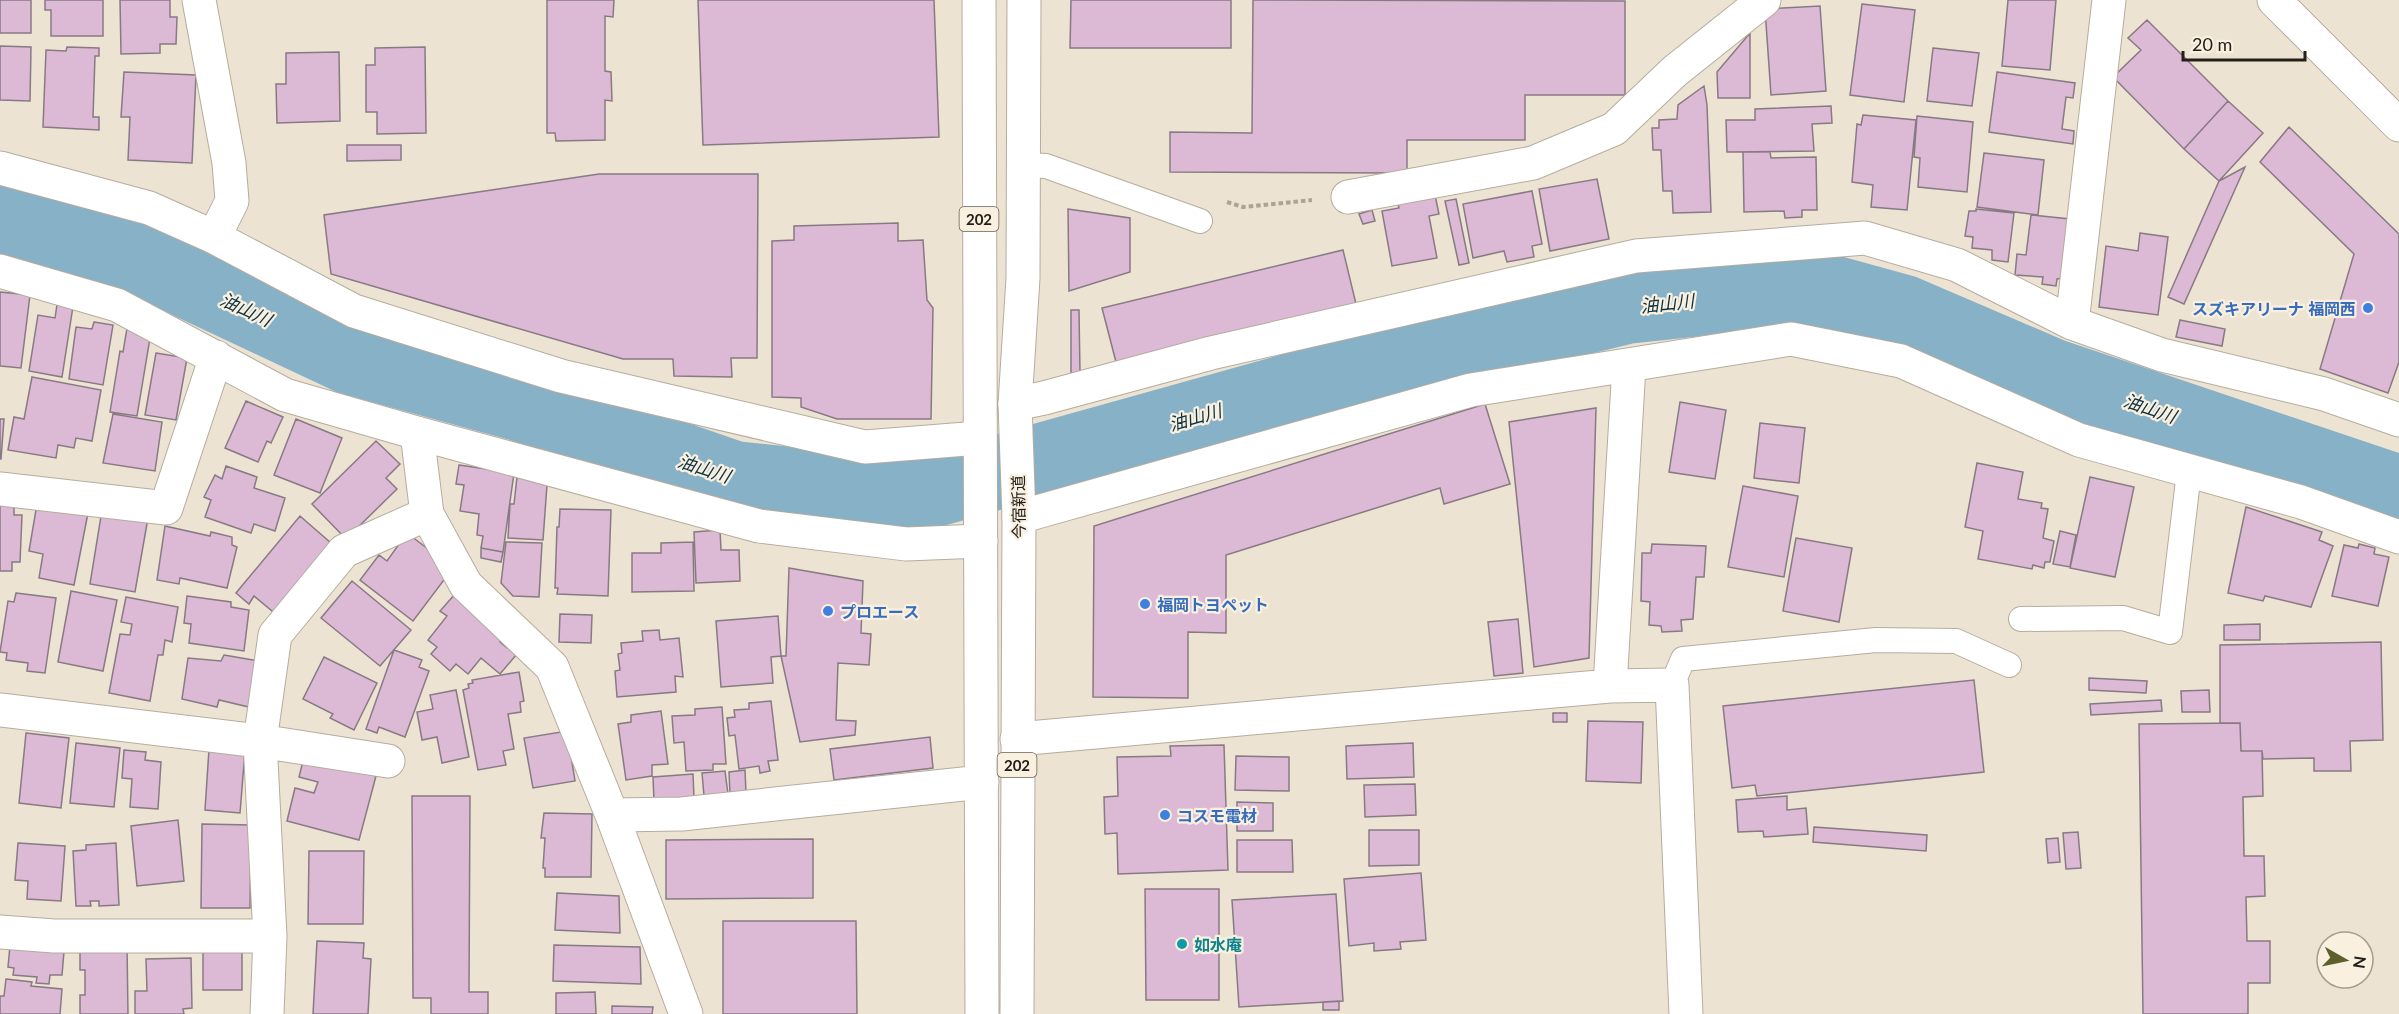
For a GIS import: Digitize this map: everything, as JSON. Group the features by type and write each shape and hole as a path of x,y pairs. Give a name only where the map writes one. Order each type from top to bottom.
{"main road":[{"path":"199,0 229,163 232,201 213,237"},
{"name":"202","path":"979,0 982,1014"},
{"name":"今宿新道","path":"1017,1014 1017,739 1032,513 1023,278 1024,0"},
{"path":"1348,197 1533,163 1614,129 1675,70 1764,0"},
{"path":"2072,323 2109,0"},
{"path":"2274,0 2399,125"},
{"path":"0,168 149,208 213,237 354,311 561,376 865,447 979,438"},
{"path":"1029,401 1211,354 1636,256 1865,238 1957,265 2072,323 2162,355 2325,394 2399,420"},
{"path":"0,271 117,305 285,395 417,433 759,526 906,544 981,541"},
{"path":"1032,513 1472,390 1791,339 1901,361 2079,440 2301,502 2399,537"},
{"path":"0,489 166,508 216,357"},
{"path":"1610,686 1629,366"},
{"path":"417,433 427,514 466,585 552,667 612,815 686,1014"},
{"path":"267,1014 270,936 260,741 275,635 344,551 427,514"},
{"path":"1017,739 1610,686 1672,685 1686,1014"},
{"path":"0,710 260,741 388,761"},
{"path":"612,815 682,814 982,782"},
{"path":"0,932 54,936 270,936"}],"lane":[{"path":"1025,165 1046,166 1200,222"},
{"path":"2021,619 2123,618 2170,632 2189,472"},
{"path":"1672,685 1683,659 1876,640 1956,641 2008,665"}],"building":[{"path":"0,0 31,0 31,33 0,33"},
{"path":"45,0 103,0 103,36 51,36 51,10 45,10"},
{"path":"120,0 170,0 170,17 177,17 176,44 160,44 160,53 121,54"},
{"path":"547,0 614,0 613,17 605,16 605,71 611,72 612,101 605,100 605,140 556,141 555,133 547,133"},
{"path":"698,0 934,0 939,137 703,145"},
{"path":"1071,0 1231,0 1231,48 1070,48"},
{"path":"1253,0 1625,1 1625,95 1525,95 1525,140 1407,140 1407,173 1170,172 1170,132 1252,133"},
{"path":"2008,0 2056,0 2050,70 2002,66"},
{"path":"1862,4 1915,10 1904,102 1850,95"},
{"path":"1820,6 1826,91 1771,95 1765,9"},
{"path":"2147,20 2228,101 2184,149 2113,77 2141,50 2128,38"},
{"path":"1750,33 1750,98 1718,98 1717,72"},
{"path":"0,46 31,47 30,101 0,100"},
{"path":"67,47 99,48 99,56 95,56 93,117 99,117 99,130 43,127 46,50 66,51"},
{"path":"425,47 426,133 377,134 377,112 366,112 366,65 375,65 375,48"},
{"path":"1933,48 1979,53 1972,106 1927,101"},
{"path":"339,52 340,121 277,123 276,84 286,84 286,53"},
{"path":"124,72 196,75 192,163 128,160 130,117 121,117"},
{"path":"1997,72 2075,83 2073,98 2066,97 2062,129 2074,131 2073,144 1989,132"},
{"path":"1704,86 1707,105 1711,212 1673,213 1672,191 1663,191 1661,150 1653,150 1652,128 1659,128 1659,120 1677,119 1678,105"},
{"path":"2228,101 2263,133 2219,181 2184,149"},
{"path":"1831,106 1832,123 1812,124 1814,151 1727,152 1726,120 1755,120 1755,109"},
{"path":"1863,115 1916,120 1907,210 1871,207 1873,185 1852,182 1857,124 1861,125"},
{"path":"1917,116 1973,122 1967,192 1918,187 1920,158 1914,157"},
{"name":"スズキアリーナ 福岡西","path":"2289,127 2399,234 2399,362 2388,393 2320,369 2354,254 2260,162"},
{"path":"347,145 401,145 401,160 347,161"},
{"path":"1743,152 1770,152 1771,158 1816,157 1817,210 1802,210 1802,217 1785,218 1784,211 1744,212"},
{"path":"1984,153 2044,160 2038,215 1977,207"},
{"path":"2245,167 2184,304 2168,297 2219,181"},
{"path":"599,174 758,174 757,358 731,358 732,377 674,376 673,359 623,359 331,274 324,215"},
{"path":"1597,179 1609,239 1550,251 1539,189"},
{"path":"1532,191 1542,244 1532,246 1534,257 1507,262 1504,251 1473,258 1463,204"},
{"path":"1435,195 1439,214 1429,216 1437,258 1392,266 1382,211 1399,208 1398,204"},
{"path":"1456,199 1469,263 1459,265 1445,201"},
{"path":"1068,209 1130,218 1130,272 1069,291"},
{"path":"1976,209 2014,213 2008,262 1992,260 1992,250 1972,248 1973,237 1965,236 1969,211 1976,211"},
{"path":"1372,210 1375,221 1363,224 1359,214"},
{"path":"2031,215 2070,219 2064,278 2057,279 2056,286 2042,284 2043,277 2015,275 2017,254 2026,255"},
{"path":"898,223 898,241 923,240 927,300 933,308 931,419 837,419 801,407 801,398 772,397 772,241 794,240 794,226"},
{"path":"2140,233 2168,237 2158,315 2099,307 2106,246 2138,251"},
{"path":"1343,250 1356,304 1116,362 1102,308"},
{"path":"0,292 30,295 21,368 0,366"},
{"path":"58,298 74,300 62,377 29,371 38,315 55,318"},
{"path":"1071,310 1079,310 1080,373 1071,373"},
{"path":"2180,320 2225,329 2222,346 2176,337"},
{"path":"94,322 113,325 103,385 69,379 76,327 92,329"},
{"path":"127,328 151,332 137,416 110,412 120,351 123,352"},
{"path":"156,353 187,358 176,420 145,415"},
{"path":"32,377 101,390 92,441 76,438 74,448 58,445 56,458 8,450 14,417 24,419"},
{"path":"246,401 283,417 271,443 267,441 258,462 225,448"},
{"path":"1680,402 1726,410 1715,479 1669,472"},
{"path":"1485,404 1510,484 1444,504 1440,488 1226,555 1226,633 1188,632 1188,698 1093,697 1094,526"},
{"path":"1596,408 1589,658 1534,667 1509,422"},
{"path":"113,414 162,422 155,471 103,463"},
{"path":"0,419 4,419 1,459 0,459"},
{"path":"296,419 342,438 320,493 274,475"},
{"path":"1760,423 1805,428 1799,483 1754,478"},
{"path":"376,441 400,464 386,478 397,489 346,539 312,504"},
{"path":"1977,463 2023,472 2018,499 2042,503 2041,508 2048,509 2043,538 2054,541 2050,562 2045,562 2044,568 2033,565 2032,569 1978,559 1983,531 1965,527"},
{"path":"459,465 514,473 503,552 481,548 483,536 477,535 479,514 460,511 464,485 456,484"},
{"path":"226,466 257,477 254,488 285,498 275,531 254,524 251,533 205,517 211,500 204,497 215,475 222,479"},
{"path":"517,477 541,479 541,484 547,485 543,540 508,538 510,504 514,504"},
{"path":"2090,477 2134,487 2115,577 2070,568"},
{"path":"1743,486 1798,496 1784,577 1728,567"},
{"path":"0,493 14,495 14,515 22,515 20,562 12,562 12,571 0,571"},
{"path":"37,504 88,513 74,585 39,578 43,554 29,551"},
{"path":"2246,507 2322,532 2319,540 2333,546 2311,607 2265,596 2263,601 2228,593"},
{"path":"560,509 611,510 608,596 557,594 558,588 555,588 557,527 559,527"},
{"path":"102,510 148,518 135,592 90,584"},
{"path":"300,516 339,550 278,616 254,596 249,604 236,593"},
{"path":"165,526 210,536 211,532 232,537 232,545 237,547 227,588 180,578 179,584 157,580"},
{"path":"720,530 721,550 739,550 740,581 696,583 694,532"},
{"path":"2060,531 2076,535 2070,567 2053,564"},
{"path":"407,533 453,568 413,621 360,580 379,555 387,561"},
{"path":"1796,538 1852,548 1839,622 1783,611"},
{"path":"506,542 542,543 539,597 513,596 501,583"},
{"path":"693,542 694,591 632,592 632,553 661,553 661,543"},
{"path":"1652,544 1706,546 1704,577 1696,577 1693,619 1681,620 1682,631 1662,632 1661,626 1649,625 1650,602 1641,601 1642,553 1651,553"},
{"path":"2359,544 2375,548 2374,554 2389,557 2378,606 2332,596 2344,545 2358,548"},
{"path":"481,548 503,552 501,562 481,558"},
{"path":"789,568 863,581 861,633 871,634 869,665 838,663 836,720 856,721 855,735 800,742 781,656 786,656"},
{"path":"352,581 411,630 380,666 321,618"},
{"path":"71,591 117,600 103,671 58,662"},
{"path":"16,593 56,598 45,673 27,671 28,663 6,660 7,653 0,652 8,601 14,602"},
{"path":"455,594 508,633 500,642 507,648 513,640 522,648 500,674 481,658 468,674 456,664 450,671 431,654 437,647 428,640 447,616 440,611"},
{"path":"187,596 231,602 231,607 249,610 244,651 189,643 191,624 184,623"},
{"path":"126,597 178,607 172,642 165,640 163,655 158,655 150,701 109,693 120,634 130,635 132,624 121,622"},
{"path":"560,614 592,615 591,643 559,642"},
{"path":"778,616 781,656 771,657 773,683 721,687 716,621"},
{"path":"1518,619 1523,673 1494,676 1488,622"},
{"path":"2260,624 2260,640 2224,640 2224,625"},
{"path":"659,630 660,640 679,638 683,677 675,676 676,692 617,697 615,671 620,670 618,654 622,653 621,643 643,641 642,631"},
{"path":"2381,642 2383,740 2350,741 2351,771 2314,771 2314,758 2263,759 2262,751 2241,751 2240,723 2220,723 2220,645"},
{"path":"394,650 422,660 419,667 429,671 405,737 379,727 377,733 366,729"},
{"path":"224,655 264,662 253,708 219,700 217,707 182,699 188,658 221,661"},
{"path":"324,657 377,683 354,730 330,718 333,714 303,699"},
{"path":"519,672 524,701 520,702 521,712 508,714 514,749 503,751 506,765 478,770 463,690 469,688 468,684 473,683 472,680"},
{"path":"2089,678 2147,681 2146,693 2089,690"},
{"path":"1974,680 1984,772 1757,796 1755,785 1732,788 1723,706"},
{"path":"456,690 469,757 442,763 437,737 422,740 417,712 433,709 430,695"},
{"path":"2209,690 2210,712 2182,712 2181,691"},
{"path":"2161,700 2162,711 2091,715 2090,704"},
{"path":"771,701 778,760 768,761 770,771 760,773 759,766 739,769 735,735 729,736 727,718 735,717 734,710 749,709 749,703"},
{"path":"722,707 726,764 713,764 713,770 686,771 684,742 674,743 672,716 695,715 695,709"},
{"path":"661,711 668,764 652,765 652,776 626,780 618,724 631,722 631,715"},
{"path":"1553,713 1567,713 1567,722 1553,722"},
{"path":"1588,721 1643,722 1641,783 1586,781"},
{"path":"2240,723 2241,751 2262,751 2263,796 2243,797 2244,856 2264,856 2265,896 2246,897 2247,941 2270,941 2270,983 2248,983 2248,1014 2143,1014 2139,724"},
{"path":"567,731 575,781 533,788 524,738"},
{"path":"26,733 69,738 61,808 19,803"},
{"path":"930,737 933,768 834,780 830,749"},
{"path":"76,743 120,748 114,807 70,803"},
{"path":"1413,743 1414,777 1347,779 1346,746"},
{"name":"コスモ電材","path":"1224,745 1228,870 1118,874 1117,833 1105,834 1104,797 1118,796 1117,757 1171,756 1170,746"},
{"path":"209,749 245,751 240,813 205,810"},
{"path":"124,750 146,752 145,760 161,762 158,809 130,807 132,779 122,778"},
{"path":"1236,756 1289,757 1289,791 1235,790"},
{"path":"304,757 376,776 359,840 287,821 295,788 314,793 318,782 299,777"},
{"path":"745,770 746,793 730,794 729,772"},
{"path":"725,771 728,794 704,796 702,773"},
{"path":"693,774 694,798 654,801 653,777"},
{"path":"1415,784 1416,815 1365,817 1364,785"},
{"path":"412,796 470,796 469,992 488,992 488,1014 431,1014 431,998 413,998"},
{"path":"1787,796 1787,810 1806,808 1808,834 1764,837 1763,831 1738,832 1736,800"},
{"path":"1237,802 1273,803 1273,831 1237,831"},
{"path":"544,813 592,814 591,877 545,877 545,868 543,868 545,838 541,838"},
{"path":"178,820 184,881 137,886 131,826"},
{"path":"202,824 251,825 250,908 201,908"},
{"path":"1814,827 1927,835 1926,851 1813,842"},
{"path":"1369,830 1419,830 1419,865 1369,866"},
{"path":"2078,832 2081,868 2066,869 2063,833"},
{"path":"2058,838 2060,862 2048,863 2046,839"},
{"path":"813,839 813,898 666,899 666,840"},
{"path":"1237,840 1292,840 1293,872 1237,872"},
{"path":"18,843 65,846 61,901 27,899 28,881 15,880"},
{"path":"116,843 119,905 99,906 99,901 90,901 91,906 76,906 73,851 86,850 86,845"},
{"path":"309,851 364,851 363,924 308,924"},
{"path":"1421,873 1426,940 1400,942 1401,949 1374,951 1374,943 1349,946 1344,879"},
{"name":"如水庵","path":"1145,889 1219,889 1219,1000 1146,1000"},
{"path":"557,893 619,896 620,933 555,930"},
{"path":"1336,894 1343,1001 1239,1007 1232,900"},
{"path":"723,921 856,921 857,1014 723,1014"},
{"path":"11,935 65,940 62,975 50,975 49,984 36,983 37,977 13,975 14,968 8,967"},
{"path":"317,941 364,943 363,958 371,959 368,1014 313,1014"},
{"path":"127,944 128,1014 80,1014 80,995 85,995 85,970 80,970 80,945"},
{"path":"554,945 640,947 641,984 553,981"},
{"path":"203,947 242,947 242,990 203,990"},
{"path":"191,958 192,1008 183,1009 184,1014 135,1014 135,991 147,991 146,959"},
{"path":"6,979 32,982 31,986 62,989 60,1014 0,1014 0,996 4,996"},
{"path":"595,992 596,1014 556,1014 556,993"},
{"path":"1339,1001 1339,1010 1323,1010 1323,1002"},
{"path":"612,1006 653,1007 652,1014 612,1014"}],"waterway":[{"name":"油山川","path":"0,218 136,257 351,358 519,404 734,478 897,495 927,492 1317,383 1626,307 1710,298 1835,293 1904,312 2051,375 2399,492"}],"place":[{"name":"スズキアリーナ 福岡西","path":"2368,308"},
{"name":"福岡トヨペット","path":"1145,604"},
{"name":"プロエース","path":"828,611"},
{"name":"コスモ電材","path":"1165,815"},
{"name":"如水庵","path":"1182,944"}]}
